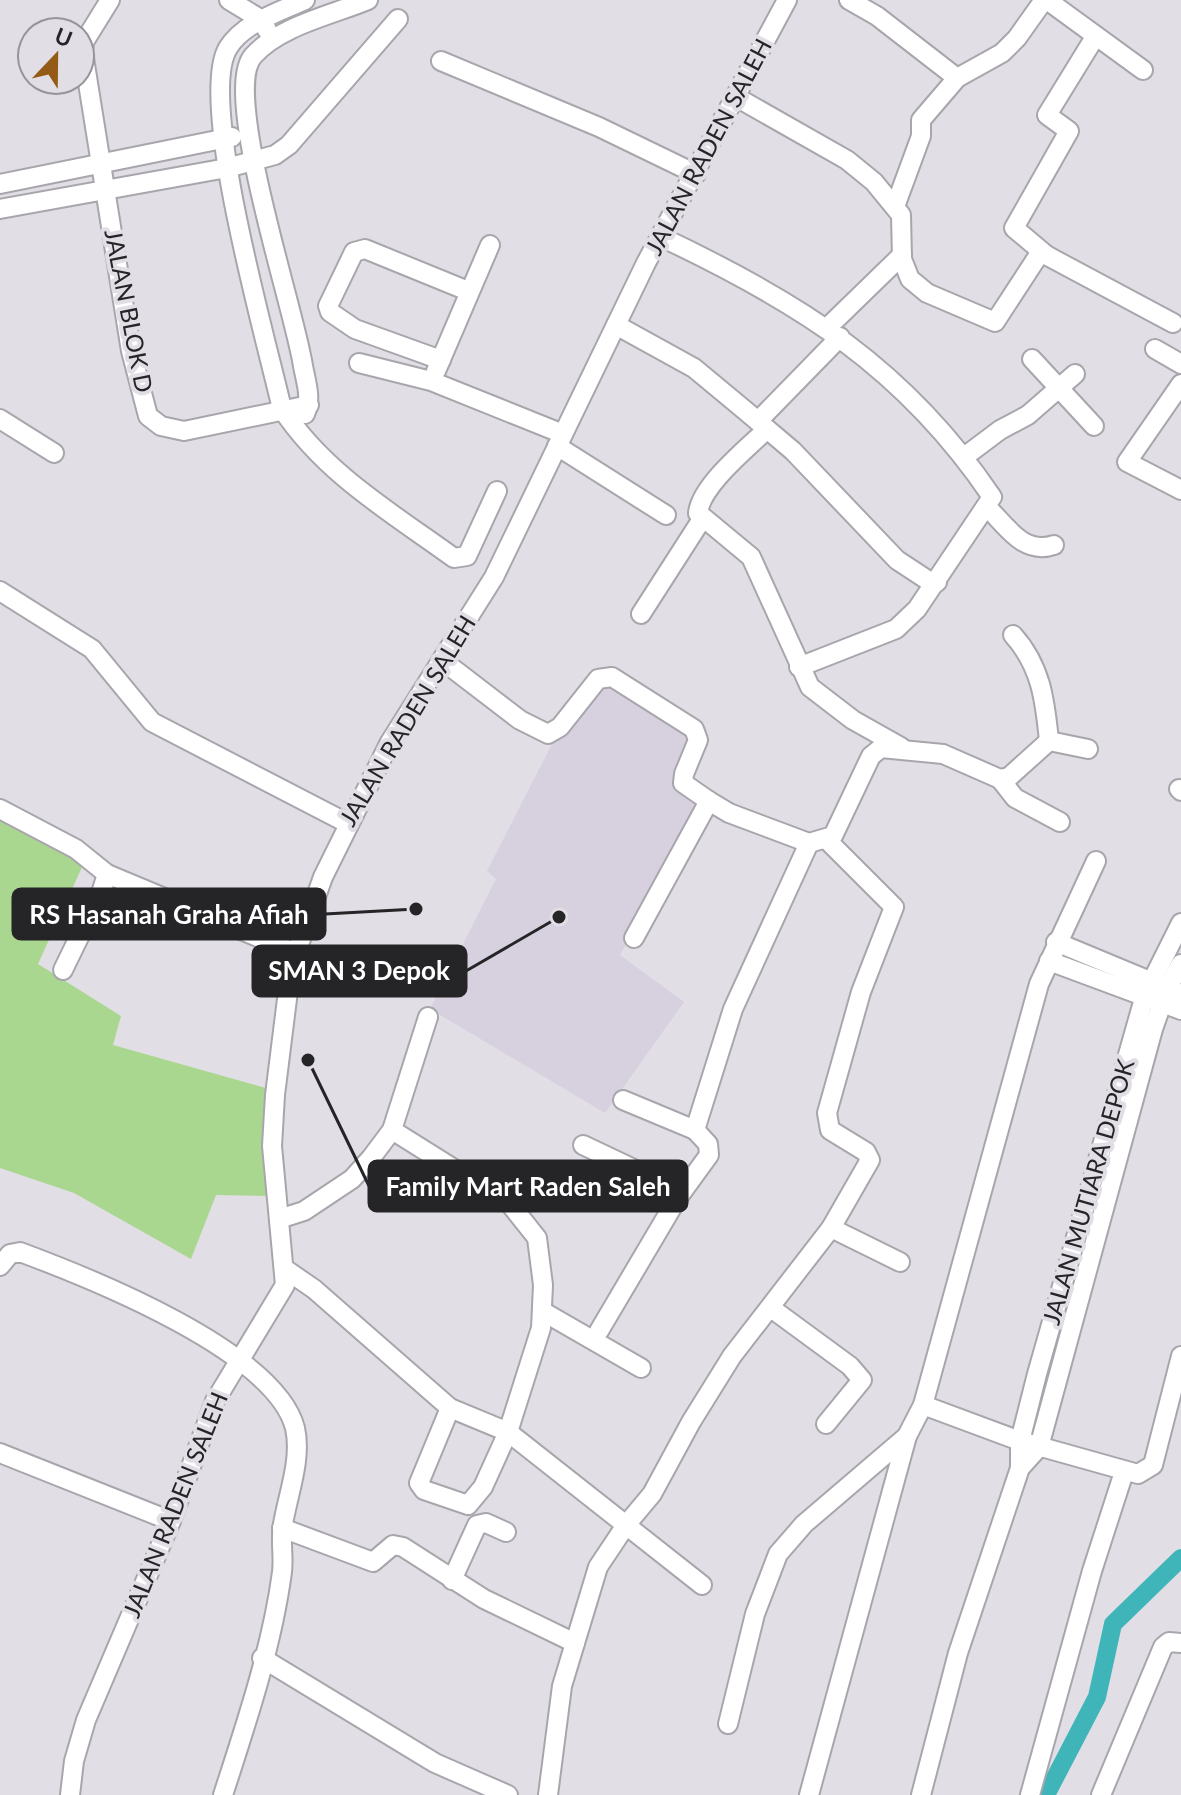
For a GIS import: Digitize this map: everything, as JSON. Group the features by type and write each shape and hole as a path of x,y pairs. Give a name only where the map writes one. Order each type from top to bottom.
{"street":[{"name":"JALAN BLOK D","path":"110,0 88,35 83,52 131,351 148,416 161,426 184,431 282,409"},
{"path":"229,0 262,20 272,39"},
{"path":"305,0 262,20 237,36 223,59 218,79 227,168 282,409 297,431 334,471 454,558 467,556 497,491"},
{"path":"297,431 309,405 291,306 247,133 243,81 246,65 272,39 368,0"},
{"name":"JALAN RADEN SALEH","path":"70,1795 74,1761 86,1720 171,1521 215,1401 285,1285 272,1146 275,1095 296,953 323,877 347,823 390,742 494,577 616,325 787,0"},
{"path":"849,0 877,16 957,78"},
{"path":"896,204 921,136 921,120 957,78 1002,53 1045,0 1143,70"},
{"path":"0,209 227,168 275,155 289,145 398,19"},
{"path":"1095,37 1047,115 1069,131 1014,228 1046,255 1173,323"},
{"path":"441,61 599,127 696,174"},
{"path":"736,97 847,160 896,204 901,215 902,255 910,279 927,293 990,323 999,319 1038,256 1046,255"},
{"path":"0,184 247,133"},
{"path":"661,237 746,277 834,332 883,372 947,434 990,503 1028,546 1041,549 1054,545"},
{"path":"431,381 490,245"},
{"path":"441,360 355,329 330,312 328,306 354,252 365,249 468,291"},
{"path":"902,255 834,332 699,506 702,519 751,557 767,587 799,667 822,697 853,720 903,748"},
{"path":"616,325 694,368 793,451 897,560 930,582 937,582"},
{"path":"1155,349 1181,364"},
{"path":"1032,359 1068,381 1094,426"},
{"path":"359,363 431,381 560,440 666,515"},
{"path":"964,457 1000,430 1028,415 1068,381"},
{"path":"1127,462 1181,384"},
{"path":"282,409 309,405"},
{"path":"0,419 54,453"},
{"path":"1110,451 1181,490"},
{"path":"799,667 896,629 917,609 990,503"},
{"path":"641,614 702,519"},
{"path":"0,591 92,649 152,722 347,823"},
{"path":"1013,635 1029,653 1044,689 1049,741"},
{"path":"443,661 520,720 548,734 560,727 598,679 612,677 694,729 698,740 683,783 729,813 818,842 894,907 861,992 827,1113 830,1130 866,1152 870,1160 831,1228 732,1356 652,1494 626,1525 598,1567 562,1686 548,1795"},
{"path":"1049,741 1088,749"},
{"path":"1000,779 1009,777 1049,741"},
{"path":"695,1130 733,1009 818,842 838,828 875,751 903,748 943,754 1000,779 1015,798 1060,822"},
{"path":"634,938 709,801"},
{"path":"0,809 76,849 107,874 296,953"},
{"path":"809,1795 907,1436 923,1405 1039,984 1096,861"},
{"path":"63,970 107,874"},
{"name":"JALAN MUTIARA DEPOK","path":"1020,1468 1039,1447 1181,923"},
{"path":"1056,942 1161,992 1181,1010"},
{"path":"1049,961 1161,992"},
{"name":"JALAN MUTIARA DEPOK","path":"921,1795 958,1653 1020,1468 1020,1441 1161,992 1181,964"},
{"path":"279,1219 304,1211 352,1179 392,1130 428,1017"},
{"path":"599,1331 682,1192 710,1152 708,1144 695,1130 623,1100"},
{"path":"392,1130 510,1204 537,1238 541,1328 508,1432 483,1487 468,1505 424,1490 419,1483 420,1474 450,1408"},
{"path":"583,1145 682,1192"},
{"path":"831,1228 900,1262"},
{"path":"0,1266 6,1257 16,1252 49,1263 180,1321 240,1362 263,1382 294,1427 297,1451 282,1528 282,1572 262,1658 223,1795"},
{"path":"285,1269 314,1289 450,1408 508,1432 702,1585"},
{"path":"771,1308 850,1366 862,1380 826,1424"},
{"path":"542,1311 641,1368"},
{"path":"923,1405 1020,1441 1138,1474 1153,1465 1181,1356"},
{"path":"728,1724 755,1614 778,1554 804,1524 907,1436"},
{"path":"0,1453 171,1521"},
{"path":"1030,1795 1092,1571 1124,1472"},
{"path":"452,1580 477,1525 486,1523 506,1532"},
{"path":"282,1528 373,1562 393,1545 403,1547 452,1580 575,1643"},
{"path":"1101,1795 1163,1647 1169,1642 1181,1643"},
{"path":"262,1658 435,1763 508,1795"}],"shaded area":[{"path":"602,680 691,731 678,783 705,805 620,955 684,1002 605,1113 430,1009 496,879 487,871 555,738"}],"green space":[{"path":"0,814 88,854 38,964 121,1016 113,1045 266,1088 269,1196 216,1195 191,1259 74,1193 0,1168"}],"waterway":[{"path":"1046,1795 1097,1697 1113,1624 1181,1558"}],"place":[{"name":"RS Hasanah Graha Afiah","path":"416,909"},
{"name":"SMAN 3 Depok","path":"559,917"},
{"name":"Family Mart Raden Saleh","path":"308,1060"}]}
